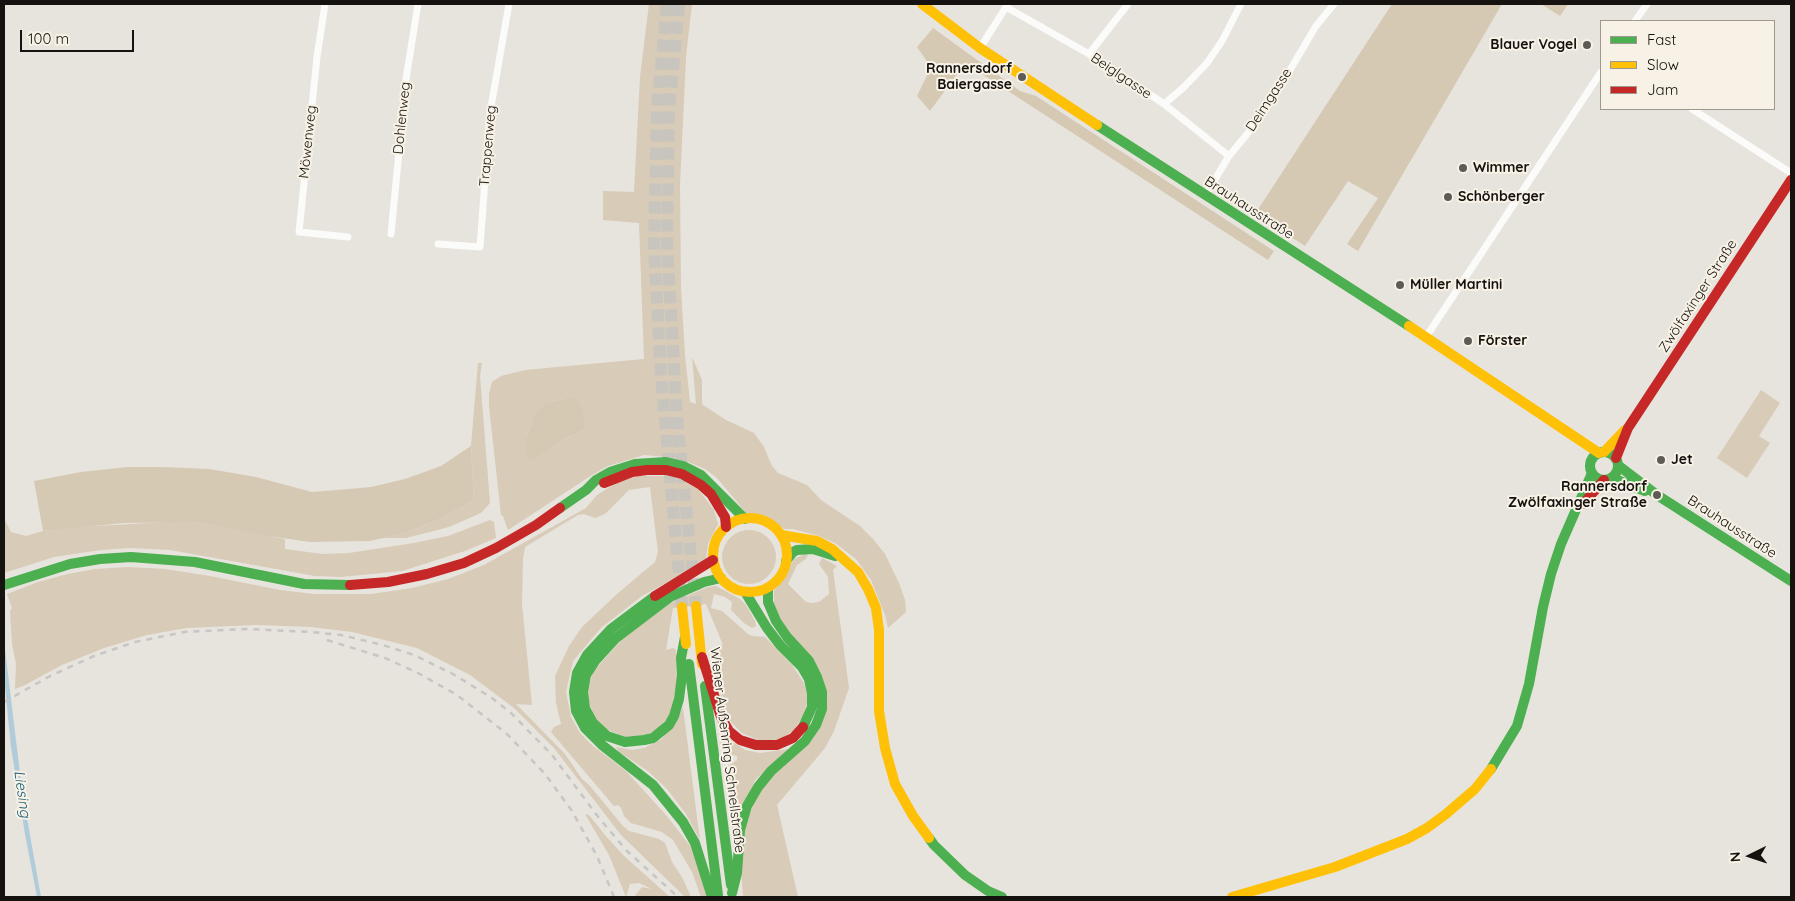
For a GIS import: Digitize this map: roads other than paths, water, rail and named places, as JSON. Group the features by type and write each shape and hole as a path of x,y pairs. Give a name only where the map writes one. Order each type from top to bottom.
{"main road":[{"name":"Brauhausstraße","path":"922,4 1022,78 1426,337 1564,431 1601,453"},
{"name":"Zwölfaxinger Straße","path":"1601,453 1628,428 1791,180"},
{"name":"Zwölfaxinger Straße","path":"1617,462 1628,428"},
{"name":"Brauhausstraße","path":"1564,431 1591,467"},
{"path":"1232,897 1334,867 1407,839 1427,828 1475,789 1498,759 1516,726 1529,684 1551,574 1594,457 1601,453 1611,454 1617,462 1617,473 1608,479 1574,514"},
{"path":"8,584 70,564 100,559 131,557 195,562 304,584 349,585 388,582 427,574 464,563 496,548 536,525 586,490 596,480 610,472 635,464 666,462 683,466 701,475 744,519"},
{"name":"Brauhausstraße","path":"1617,462 1657,495 1791,581"},
{"path":"1591,467 1597,478 1608,479"},
{"path":"586,490 632,472 660,469 676,472 691,478 711,494 720,505 725,517 726,527"},
{"name":"Brauhausstraße","path":"1608,479 1657,495"},
{"path":"786,561 785,545 781,535 765,521 755,518 735,521 726,527 716,541 713,551 713,560 721,578 736,590 745,592 756,592 768,588 781,575 786,561 797,550 813,549 845,559"},
{"path":"781,535 817,541 832,549 858,572 876,608 879,630 879,711 884,748 895,784 913,816 934,845 965,874 988,891 1002,897"},
{"path":"712,897 695,843 683,822 653,785 602,745 585,728 576,711 574,692 577,673 587,655 611,629 634,610 713,560"},
{"path":"685,637 681,658 682,675 679,699 669,725 653,738 644,740 626,742 608,736 594,723 585,708 583,692 586,675 595,661 638,619 670,597 704,582 721,578"},
{"path":"732,895 737,873 740,830 747,806 758,787 771,771 805,741 816,725 822,709 822,692 817,677 809,662 776,621 768,602 768,588"},
{"path":"702,657 721,717 730,731 740,740 756,746 777,745 793,738 804,726 812,707 809,679 802,667 780,645 767,628 745,592"},
{"name":"Wiener Außenring Schnellstraße","path":"696,606 732,895"},
{"name":"Wiener Außenring Schnellstraße","path":"682,607 719,897"}],"street":[{"name":"Möwenweg","path":"325,4 317,57 299,232 348,237"},
{"name":"Dohlenweg","path":"391,234 406,79 418,4"},
{"name":"Trappenweg","path":"438,244 480,247 490,113 509,4"},
{"path":"1089,54 1128,4"},
{"path":"1164,104 1183,88 1207,63 1222,41 1241,4"},
{"name":"Deimgasse","path":"1205,196 1229,156 1252,128 1277,92 1316,26 1334,4"},
{"path":"1636,20 1647,4"},
{"path":"980,48 1007,6"},
{"name":"Beiglgasse","path":"1007,6 1089,54 1164,104 1229,156"},
{"path":"1426,337 1600,74"},
{"path":"1694,110 1791,173"}],"water":[{"name":"Liesing","path":"4,641 22,790 41,897 37,897 11,747 4,676"}],"tunnel":[{"path":"667,4 657,109 654,246 661,376 682,607"},
{"path":"679,4 669,110 667,245 677,419 696,606"}],"railway":[{"path":"4,702 50,676 94,656 135,642 184,632 247,629 311,632 341,635 383,645 414,655 453,674 492,698 511,713 552,755 599,818 627,851 678,897"},
{"path":"327,640 385,658 418,673 457,695 507,734 545,774 572,811 597,856 614,897"}],"place":[{"name":"Blauer Vogel","path":"1587,45"},
{"name":"Rannersdorf Baiergasse","path":"1022,77"},
{"name":"Wimmer","path":"1463,168"},
{"name":"Schönberger","path":"1448,197"},
{"name":"Müller Martini","path":"1400,285"},
{"name":"Förster","path":"1468,341"},
{"name":"Jet","path":"1661,460"},
{"name":"Rannersdorf Zwölfaxinger Straße","path":"1657,495"}]}
